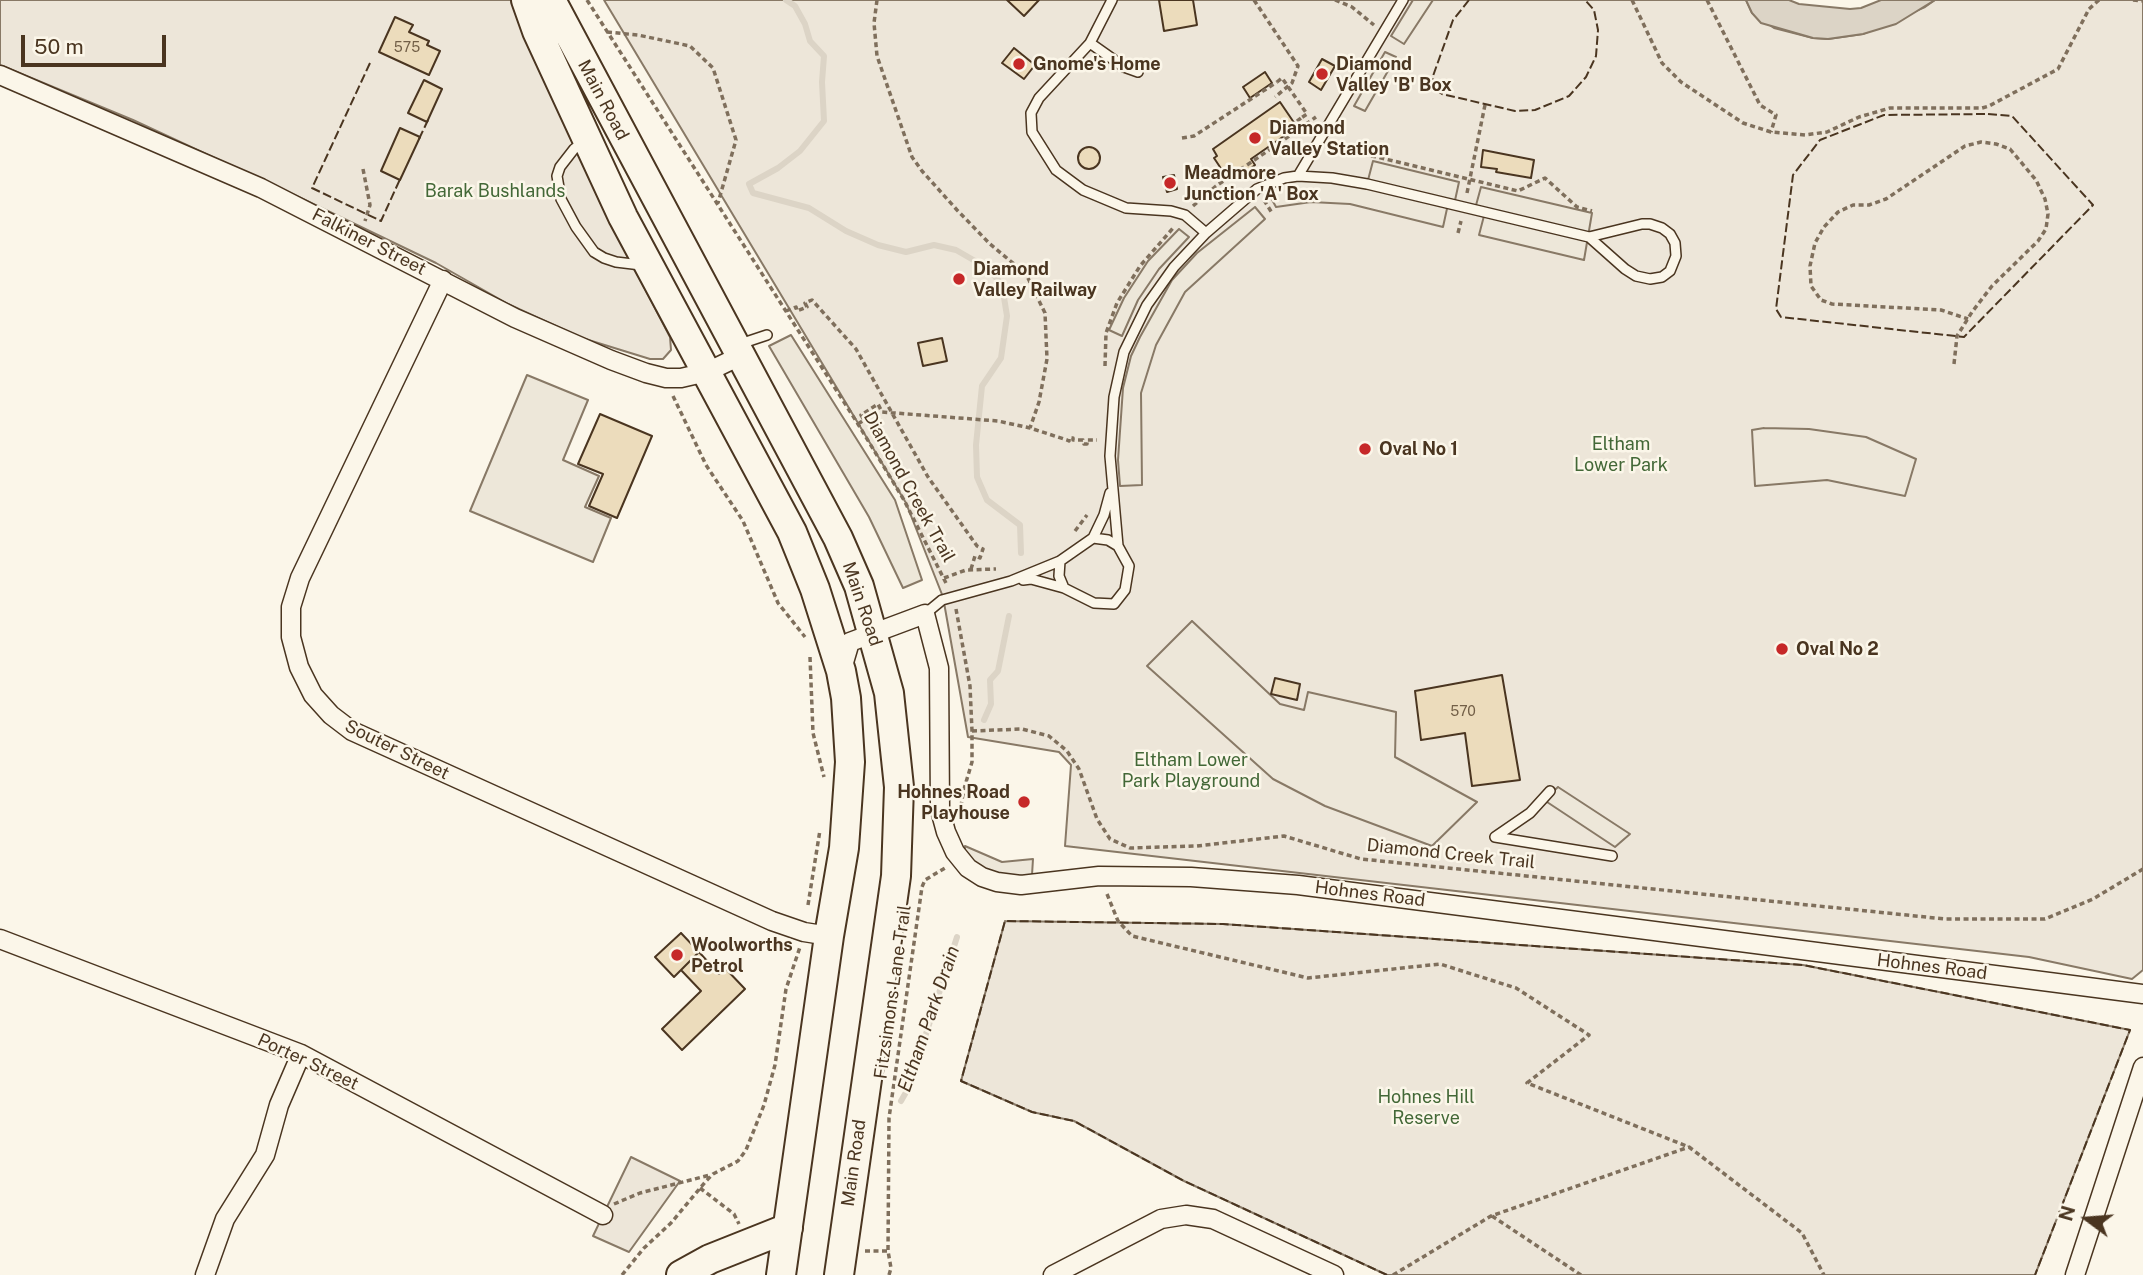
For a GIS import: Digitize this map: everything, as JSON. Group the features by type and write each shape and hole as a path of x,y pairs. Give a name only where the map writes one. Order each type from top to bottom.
{"main road":[{"name":"Main Road","path":"526,0 537,31 623,217 792,532 815,589 841,671 849,728 849,797 844,848 828,936 781,1275"},
{"name":"Main Road","path":"551,0 838,538 859,586 889,693 899,787 896,876 839,1275"},
{"path":"586,140 602,140 628,148"},
{"path":"681,1275 710,1259 789,1227"}],"street":[{"name":"Falkiner Street","path":"0,75 261,188 514,318 646,373 666,378 691,377 708,372 737,351"},
{"name":"Souter Street","path":"443,280 300,578 291,607 290,637 299,667 313,695 331,715 352,731 772,921 804,932 828,936"},
{"path":"841,671 850,642 925,614"},
{"name":"Hohnes Road","path":"925,614 939,668 940,810 955,852 968,868 997,883 1021,885 1099,876 1191,877 1298,885 2143,994"},
{"name":"Porter Street","path":"0,939 300,1054 603,1215"},
{"path":"205,1275 225,1219 265,1155 279,1105 300,1054"},
{"path":"2075,1275 2143,1067"},
{"path":"1053,1275 1161,1219 1186,1215 1213,1219 1334,1275"}],"lane":[{"path":"1112,0 1090,43 1039,97 1031,113 1030,124 1036,139 1062,176 1093,196 1126,208 1171,211 1185,215 1206,233"},
{"path":"1298,176 1403,0"},
{"path":"1090,43 1124,67 1138,72"},
{"path":"586,140 566,157 560,167 557,176 561,199 594,251 616,262 650,266"},
{"path":"1010,581 1031,579 1064,589 1094,603 1114,604 1125,590 1129,566 1118,546 1110,456 1112,416 1124,352 1135,327 1160,285 1206,233 1257,189 1284,177 1352,181 1589,237 1650,224 1670,234 1675,243 1676,256 1670,271 1662,277 1650,279 1636,276 1589,237"},
{"path":"737,351 767,335"},
{"path":"925,614 942,600 952,596 1010,581 1060,561 1093,538 1104,515 1112,488"},
{"path":"1093,538 1108,540 1118,546"},
{"path":"1060,561 1059,576 1064,589"},
{"path":"1550,791 1530,813 1495,837 1612,856"}],"path":[{"name":"Diamond Creek Trail","path":"587,0 904,500 952,596 970,686 972,730 1022,729 1049,736 1067,751 1079,769 1097,819 1110,839 1130,848 1198,846 1284,836 1361,859 1945,919 2045,919 2093,899 2143,869"},
{"path":"877,0 874,23 877,57 912,157 990,244 1026,274 1045,313 1047,359 1039,402 1030,428"},
{"path":"1254,0 1298,66 1292,83 1275,97"},
{"path":"1335,0 1352,8 1384,32"},
{"path":"1632,0 1662,62 1681,82 1743,123 1772,132 1818,135 1867,114 1890,108 1989,106 2058,69 2088,9 2099,0"},
{"path":"1707,0 1760,105 1776,115 1772,132"},
{"path":"2133,0 2143,1"},
{"path":"607,32 638,35 690,46 713,68 736,140 718,204"},
{"path":"1182,138 1194,136 1282,78 1307,114 1296,122 1300,128"},
{"path":"1466,199 1485,105"},
{"path":"1106,376 1106,333 1117,303 1140,266 1197,201 1313,118 1335,115"},
{"path":"1954,364 1956,336 1992,286 2038,241 2046,229 2048,214 2045,199 2036,180 2010,149 1981,142 1965,146 1886,199 1868,205 1853,205 1838,212 1815,243 1810,266 1811,286 1821,300 1832,304 1941,310 1968,319"},
{"path":"1278,144 1287,150 1358,153 1518,191 1545,178 1577,207 1592,211"},
{"path":"358,237 370,205 363,169"},
{"path":"1262,199 1272,213"},
{"path":"1458,233 1462,217"},
{"path":"786,311 807,307 805,303 812,300 856,349 928,477 977,546 983,549 980,558 975,556 971,570"},
{"path":"666,378 706,466 743,521 778,603 805,636"},
{"path":"858,424 864,420 861,415 878,404 882,412 998,421 1067,440 1083,440 1083,444 1087,444 1087,440 1101,440"},
{"path":"1072,536 1091,506"},
{"path":"944,579 971,570 1006,568"},
{"path":"810,649 813,733 826,785"},
{"path":"959,817 972,762 972,730"},
{"path":"808,908 820,826"},
{"name":"Fitzsimons Lane Trail","path":"889,1275 889,1118 922,887 925,880 946,867 955,852"},
{"path":"1099,876 1118,921 1132,936 1308,978 1440,964 1517,988 1589,1035 1527,1083 1689,1147 1801,1233 1824,1275"},
{"path":"603,1215 615,1203 640,1193 713,1174 738,1161 756,1131 775,1065 786,989 799,957 801,943"},
{"path":"1393,1275 1491,1216 1689,1147"},
{"path":"622,1275 713,1174"},
{"path":"700,1188 734,1214 740,1227"},
{"path":"1491,1216 1581,1275"},
{"path":"856,1251 888,1251"}],"green space":[{"name":"Barak Bushlands","path":"0,0 518,0 563,120 602,206 670,337 671,350 663,359 650,359 582,338 508,304 436,263 305,200 133,120 0,65"},
{"name":"Eltham Lower Park","path":"604,0 1746,0 1752,13 1774,28 1828,39 1863,34 1935,0 2143,0 2143,970 2132,979 2029,957 1065,846 1071,765 1059,752 968,737 943,597 906,503"},
{"name":"Hohnes Hill Reserve","path":"1005,921 1223,924 1803,965 2130,1030 2035,1275 1387,1275 1184,1181 1074,1121 1032,1112 961,1081"},
{"path":"631,1157 680,1181 629,1252 593,1236"}],"shaded area":[{"path":"1413,0 1433,0 1404,44 1391,36"},
{"path":"1746,0 1789,0 1799,4 1850,9 1861,8 1881,0 1935,0 1896,24 1863,34 1828,39 1813,38 1761,23"},
{"path":"1385,52 1396,57 1365,111 1354,106"},
{"path":"1373,161 1459,182 1454,205 1448,204 1443,227 1350,204 1311,202 1276,207 1264,185 1284,178 1367,184"},
{"path":"1481,187 1592,213 1584,260 1479,235 1485,212 1475,209"},
{"path":"1255,207 1265,219 1185,292 1156,345 1141,393 1142,485 1120,486 1118,460 1123,388 1131,356 1140,337 1172,280 1197,253"},
{"path":"1179,229 1189,237 1159,269 1138,300 1122,336 1109,330 1124,298 1148,261"},
{"path":"791,335 895,500 922,580 903,588 869,517 769,346"},
{"path":"527,375 588,400 563,460 599,476 585,507 611,518 593,562 470,511"},
{"path":"1809,429 1866,437 1916,459 1905,496 1827,480 1755,486 1752,430"},
{"path":"1192,621 1280,704 1304,710 1308,692 1396,712 1395,757 1477,802 1432,846 1325,806 1273,779 1147,666"},
{"path":"1558,787 1630,834 1615,847 1544,800"},
{"path":"965,846 1002,862 1033,859 1032,875 1006,878 989,875 964,858"}],"building":[{"path":"1007,0 1039,0 1024,16"},
{"path":"1159,0 1193,0 1197,25 1164,31"},
{"path":"395,17 413,25 409,32 429,41 427,45 440,51 429,75 379,52"},
{"name":"Gnome's Home","path":"1014,48 1035,65 1024,79 1002,63"},
{"name":"Diamond Valley 'B' Box","path":"1322,59 1335,66 1321,90 1309,82"},
{"path":"1265,72 1272,83 1250,98 1243,87"},
{"path":"424,80 442,89 427,122 408,113"},
{"name":"Diamond Valley Station","path":"1280,102 1297,127 1251,159 1255,165 1239,178 1230,165 1222,170 1214,158 1217,156 1213,149"},
{"path":"400,128 420,137 400,180 381,171"},
{"path":"1089,147 1097,150 1100,158 1097,166 1089,169 1081,166 1078,158 1081,150"},
{"path":"1483,150 1534,160 1531,178 1481,167"},
{"name":"Meadmore Junction 'A' Box","path":"1174,175 1177,189 1167,192 1163,177"},
{"path":"942,338 947,361 923,366 918,343"},
{"path":"600,414 652,436 617,518 589,506 603,474 578,464"},
{"path":"1502,675 1520,780 1472,786 1465,733 1421,740 1415,691"},
{"path":"1275,678 1300,684 1297,700 1271,694"},
{"name":"Woolworths Petrol","path":"681,933 699,952 674,977 655,957"},
{"path":"699,952 719,974 725,968 745,989 682,1050 662,1029 701,991 681,970"}],"waterway":[{"path":"786,0 795,6 805,24 810,41 824,56 824,121 800,151 778,168 749,184 753,193 809,208 846,231 878,245 906,252 934,245 956,250 989,269 1002,285 1007,316 1001,358 982,386 976,445 977,477 987,500 1020,525 1021,553"},
{"name":"Eltham Park Drain","path":"984,720 991,704 990,680 998,671 1009,616"},
{"name":"Eltham Park Drain","path":"901,1101 909,1087 957,937"}],"fence":[{"path":"1469,0 1453,20 1433,76 1432,87 1442,94 1515,111 1535,110 1569,96 1586,77 1596,56 1598,30 1594,10 1585,0"},
{"path":"370,63 312,188 381,221 401,177"},
{"path":"1988,114 2012,116 2093,205 1964,337 1781,317 1776,309 1793,175 1820,140 1884,115 1988,114"},
{"path":"419,139 428,120"},
{"path":"1387,1275 1184,1181 1074,1121 1032,1112 961,1081 1005,921 1223,924 1803,965 2130,1030 2035,1275"}],"place":[{"name":"Gnome's Home","path":"1019,64"},
{"name":"Diamond Valley 'B' Box","path":"1322,74"},
{"name":"Diamond Valley Station","path":"1255,138"},
{"name":"Meadmore Junction 'A' Box","path":"1170,183"},
{"name":"Diamond Valley Railway","path":"959,279"},
{"name":"Oval No 1","path":"1365,449"},
{"name":"Oval No 2","path":"1782,649"},
{"name":"Hohnes Road Playhouse","path":"1024,802"},
{"name":"Woolworths Petrol","path":"677,955"}],"park label":[{"name":"Eltham Lower Park Playground","path":"1191,770"}]}
